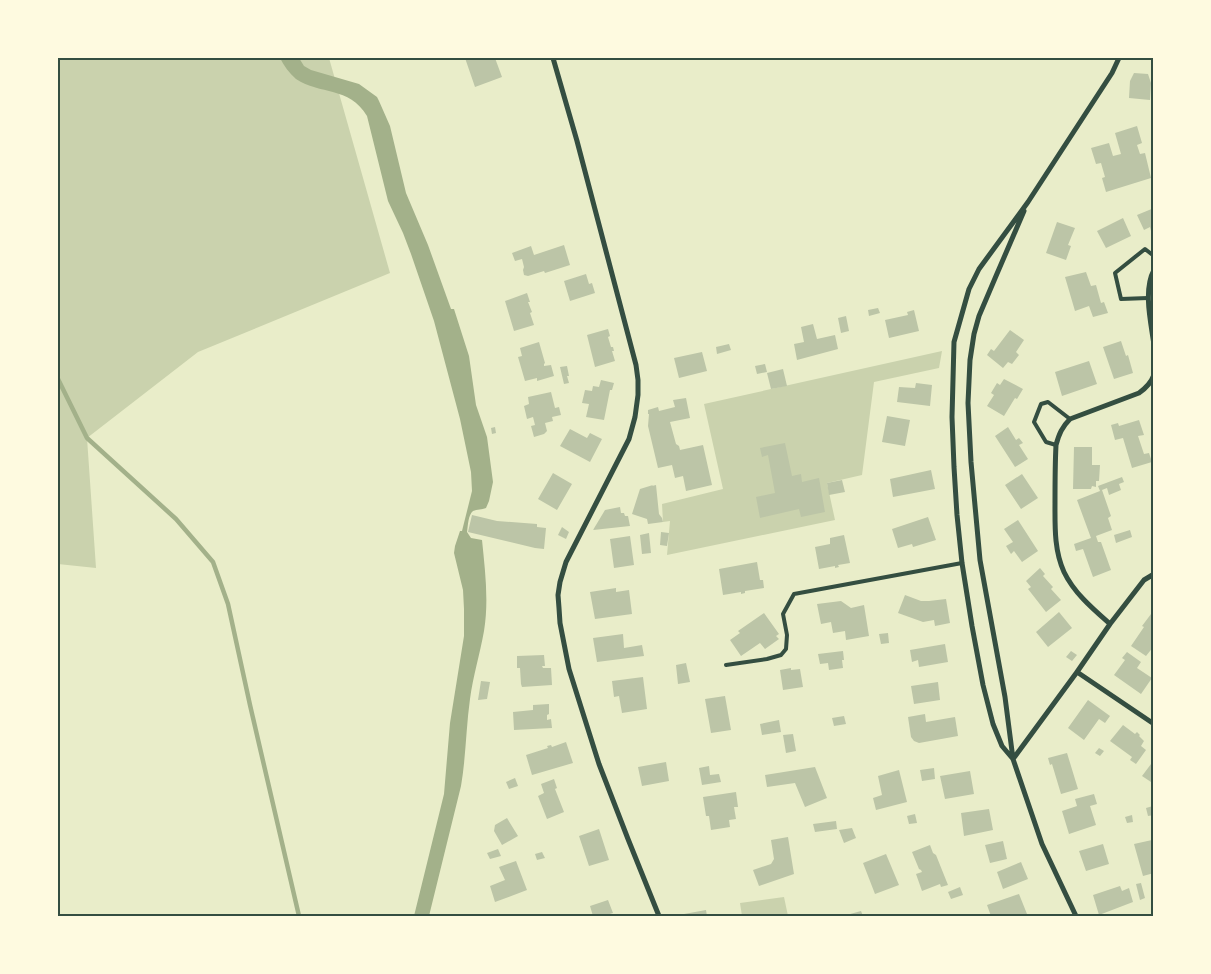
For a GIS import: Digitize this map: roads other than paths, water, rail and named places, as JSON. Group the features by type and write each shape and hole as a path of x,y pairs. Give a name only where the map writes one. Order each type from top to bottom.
{"street":[{"path":"553,58 580,151 636,365 638,380 638,395 629,439 566,562 558,595 560,623 569,669 599,764 659,916"},
{"path":"1013,759 1002,746 993,724 983,685 962,563 957,515 952,417 954,342 961,312 969,289 979,269 1028,202 1112,73 1119,58"},
{"path":"1028,202 979,316 974,334 970,360 968,403 970,462 980,560 1005,697 1013,759 1042,844 1076,916"},
{"path":"1154,270 1148,283 1154,345"},
{"path":"1110,624 1089,606 1074,588 1064,573 1059,558 1055,541 1056,445 1058,435 1070,419 1139,393 1145,389 1153,376"},
{"path":"1013,759 1110,624 1144,580 1154,574"},
{"path":"1077,672 1152,725 1154,724"}],"lane":[{"path":"1148,298 1121,299 1115,273 1145,249 1154,256"},
{"path":"1056,445 1046,442 1034,422 1041,404 1048,402 1070,419"},
{"path":"726,665 781,655 786,649 787,635 783,614 794,594 962,563"}],"waterway":[{"path":"58,379 87,438 176,519 213,562 228,604 299,916"}]}
